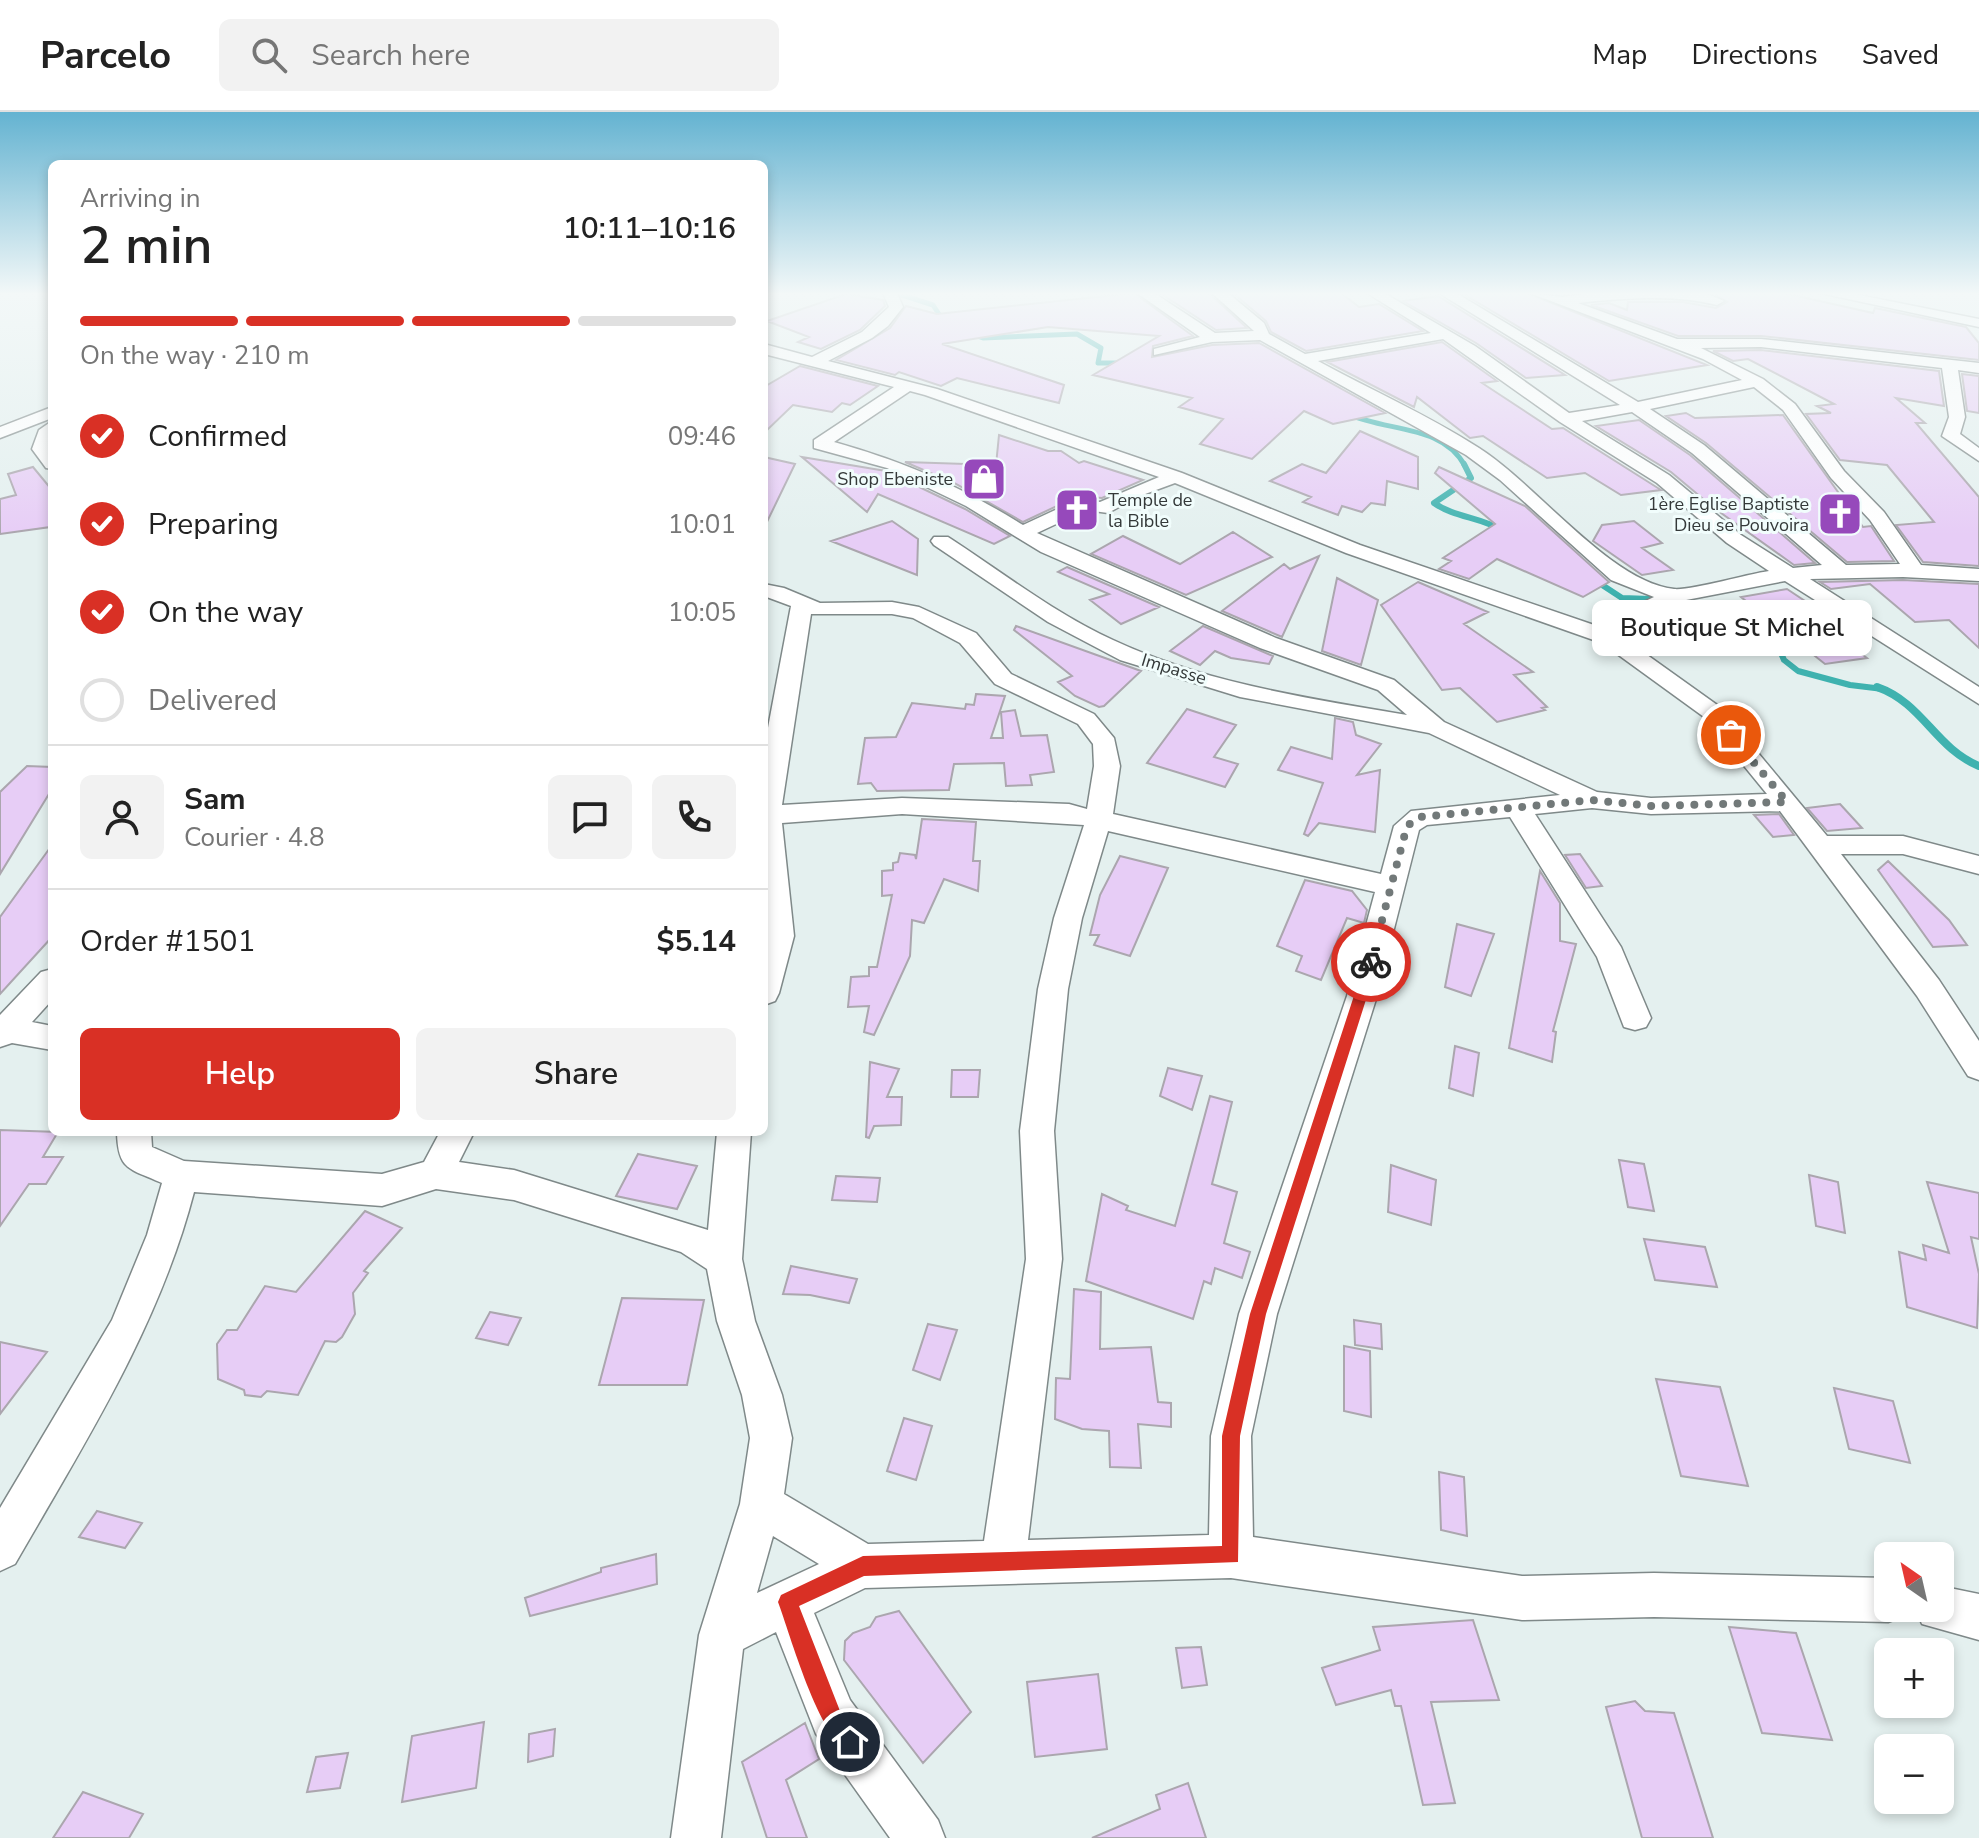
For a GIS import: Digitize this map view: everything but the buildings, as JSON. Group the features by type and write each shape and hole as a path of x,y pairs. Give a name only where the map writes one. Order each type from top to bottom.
{"street":[{"path":"858,374 909,385 1176,477 1353,549 1610,638 1712,712 1787,802 1928,988 1979,1067"},
{"path":"1330,374 1472,451 1506,476 1618,576 1646,589 1677,596"},
{"path":"1504,374 1566,418 1663,479 1711,523 1979,697"},
{"path":"1578,374 1698,449 1841,571"},
{"path":"1741,374 1789,407 1816,440 1837,474 1877,516 1915,571"},
{"path":"1950,374 1957,417 1951,436 1979,456"},
{"path":"1566,418 1638,410 1672,399 1757,382"},
{"path":"909,385 820,444 893,464 973,502 1048,548 1268,643 1386,685 1435,727 1592,800"},
{"path":"0,433 48,414"},
{"path":"48,431 41,449 48,459"},
{"path":"1023,532 1086,503 1101,509 1130,493 1176,477"},
{"name":"Impasse","path":"941,541 1088,635 1127,655 1243,690 1435,727"},
{"path":"1596,632 1623,623 1677,596 1789,574 1915,571 1979,575"},
{"path":"768,591 817,609 892,608 919,613 980,648 1003,679 1086,719 1105,743 1107,766 1099,818 1068,918 1053,989 1037,1131 1044,1259 1003,1560"},
{"path":"768,978 779,936 768,815 770,785 802,602"},
{"path":"1523,770 1543,786 1550,803"},
{"path":"1231,1556 1231,1436 1258,1314 1362,996 1407,826 1420,817 1592,800 1651,806 1787,802"},
{"path":"1517,807 1611,955 1635,1018"},
{"path":"768,815 845,808 1043,810 1099,818 1391,886"},
{"path":"1820,845 1903,845 1979,865"},
{"path":"3,1032 48,984"},
{"path":"3,1032 48,1038"},
{"path":"134,1136 135,1155 181,1176 382,1190 436,1174 514,1185 691,1239 724,1259"},
{"path":"436,1174 455,1136"},
{"path":"696,1838 722,1635 761,1504 771,1438 762,1395 736,1321 724,1259 734,1136"},
{"path":"0,1549 126,1332 165,1235 181,1176"},
{"path":"761,1504 863,1566"},
{"path":"722,1635 863,1566 1003,1560 1231,1556 1522,1598 1654,1595 1874,1600"},
{"path":"787,1602 833,1717 920,1838"},
{"path":"1954,1612 1979,1617"}],"waterway":[{"path":"1348,414 1428,436 1455,452 1465,466"},
{"path":"1465,466 1471,478 1434,503 1503,531"},
{"path":"1593,579 1622,598 1650,599 1676,606 1696,626 1765,637 1777,644 1784,660 1798,671 1850,685 1881,689"},
{"path":"1877,687 1881,689"},
{"path":"1881,689 1906,704 1951,748 1979,766"}],"way so far":[{"path":"1371,962 1407,826 1420,817 1592,800 1651,806 1787,802 1731,735"}],"place":[{"name":"Shop Ebeniste","path":"984,479"},
{"name":"Temple de la Bible","path":"1077,510"},
{"name":"1ère Eglise Baptiste Dieu se Pouvoira","path":"1840,514"},
{"name":"Boutique St Michel","path":"1731,735"}],"route":[{"path":"850,1742 833,1717 787,1602 863,1566 1231,1556 1231,1436 1258,1314 1371,962"}]}
